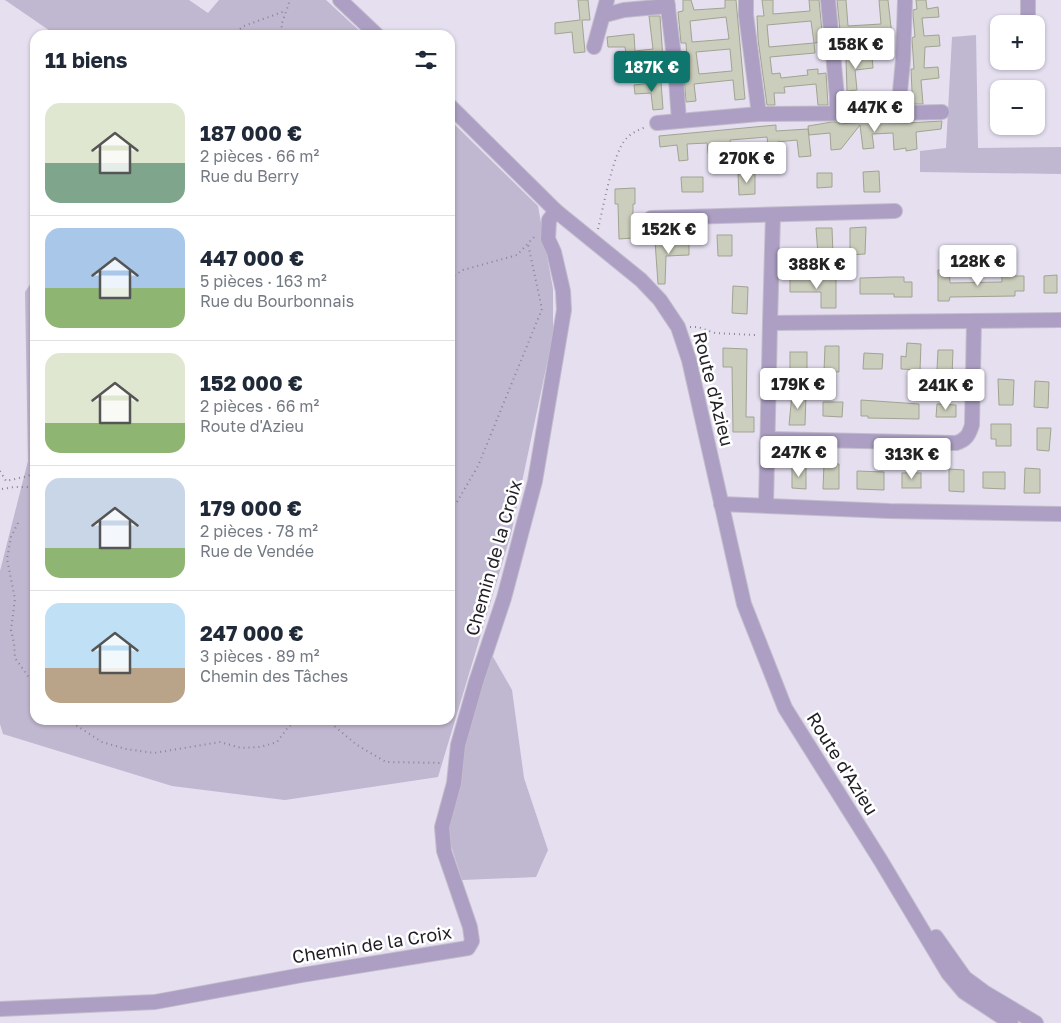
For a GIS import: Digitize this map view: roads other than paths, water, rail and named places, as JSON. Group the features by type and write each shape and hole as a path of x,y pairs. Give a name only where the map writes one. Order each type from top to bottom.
{"street":[{"path":"340,0 371,30"},
{"path":"594,47 607,0"},
{"path":"746,0 746,15 759,114"},
{"path":"828,0 837,97 836,113"},
{"path":"898,113 903,60 905,0"},
{"path":"1028,0 1028,15"},
{"path":"604,15 668,3 679,121"},
{"name":"Route d'Azieu","path":"455,111 556,211 641,280 660,300 678,327 689,360 744,604 785,708 881,861 948,973 964,992 1011,1023"},
{"path":"657,123 759,114 942,112"},
{"name":"Chemin de la Croix","path":"0,1009 155,1002 302,975 468,948 472,941 470,927 444,851 442,827 454,783 458,745 476,682 504,598 536,481 564,310 563,291 554,252 548,239 548,220 556,211"},
{"path":"651,218 895,211"},
{"path":"766,505 773,214"},
{"path":"770,330 974,321 1061,320"},
{"path":"768,439 956,443 964,441 972,425 974,321"},
{"path":"721,504 766,505 786,508 1061,514"},
{"name":"Route d'Azieu","path":"881,861 966,978 984,992 1036,1023"}]}
